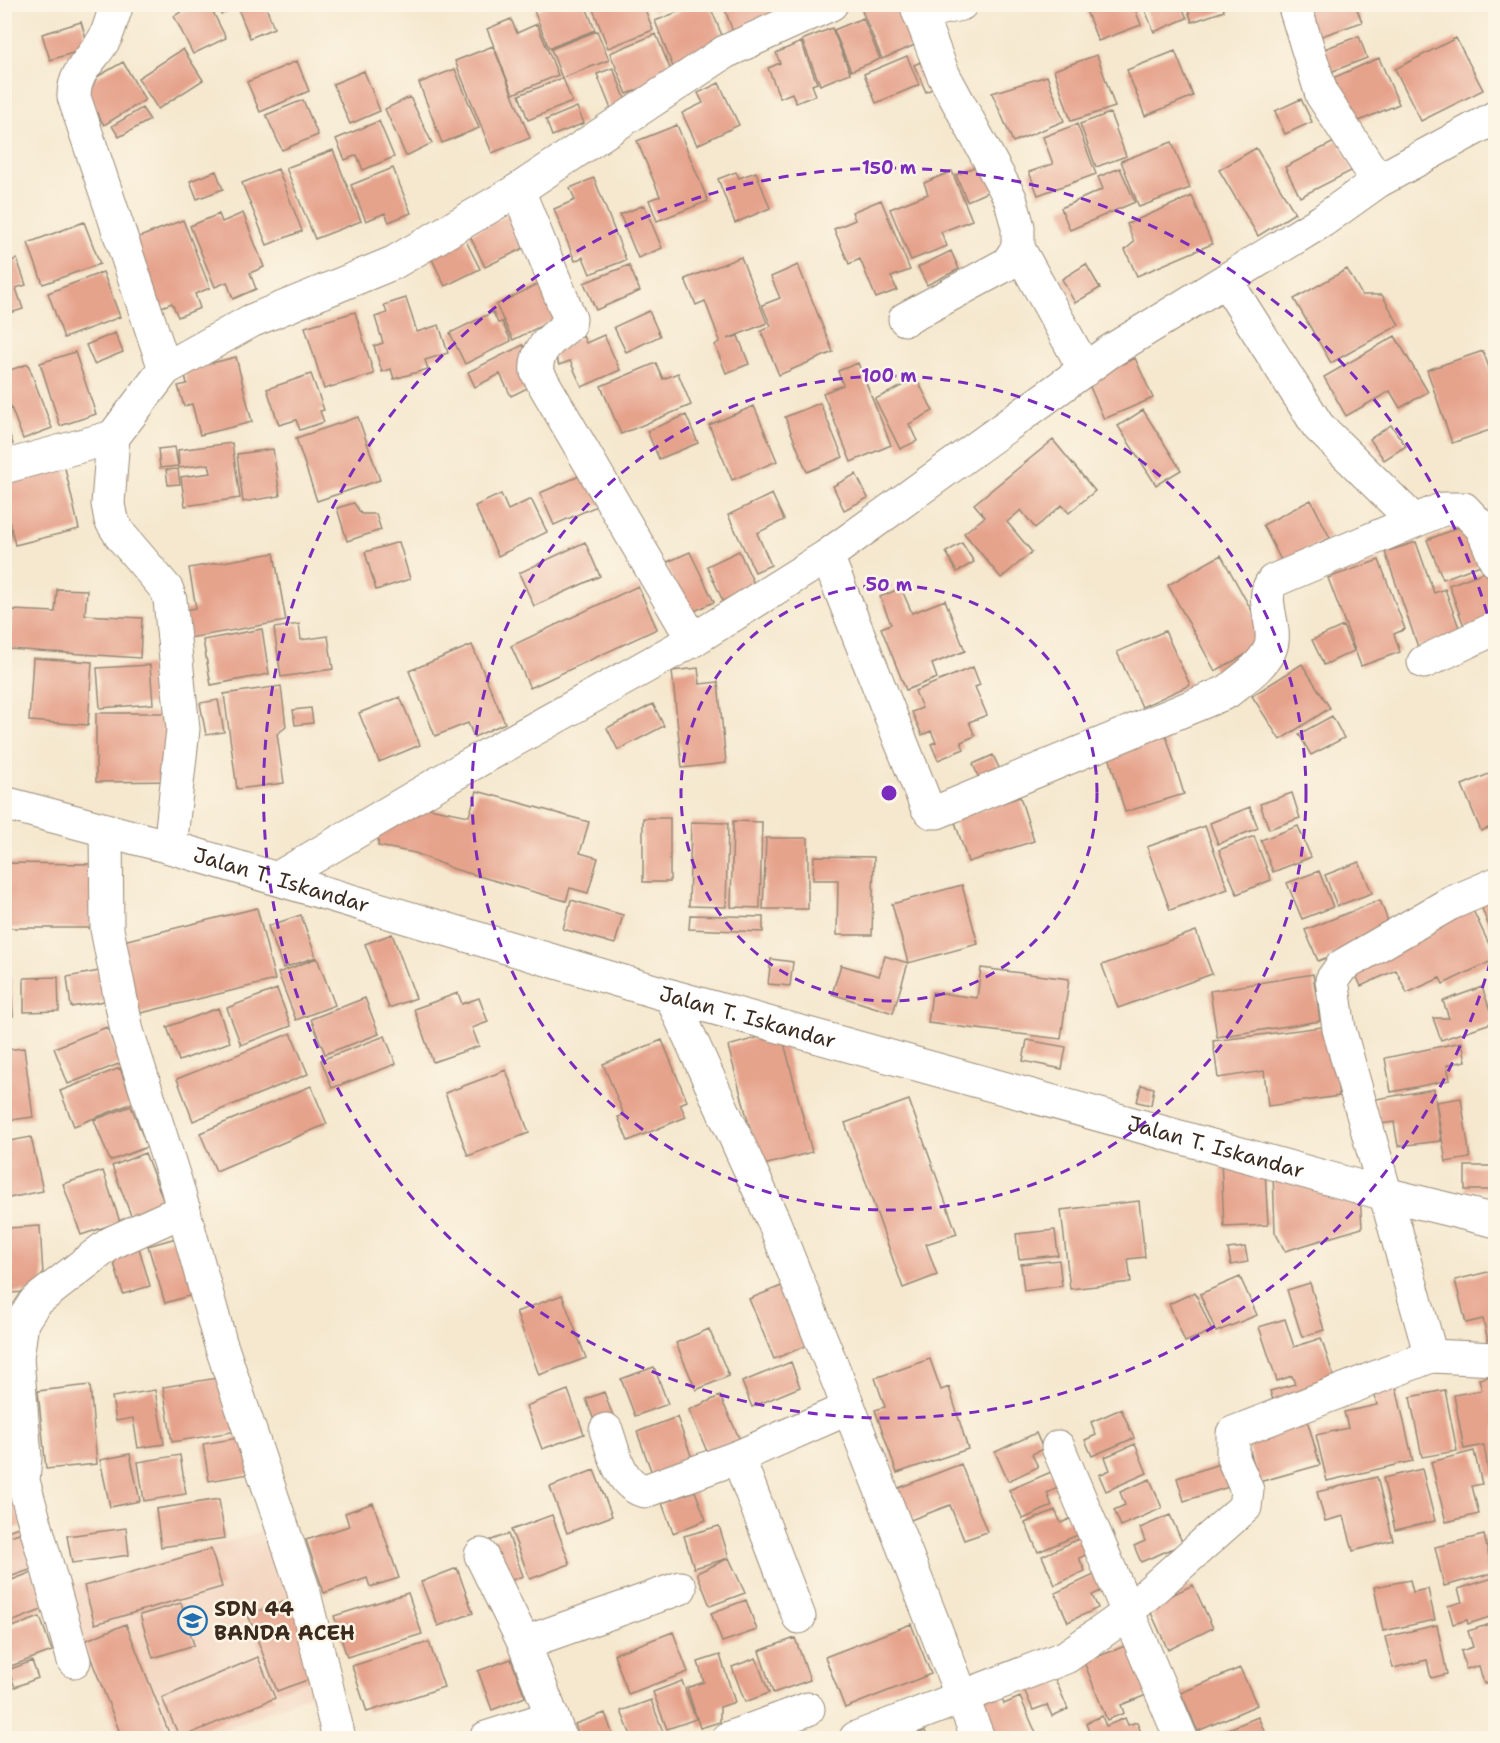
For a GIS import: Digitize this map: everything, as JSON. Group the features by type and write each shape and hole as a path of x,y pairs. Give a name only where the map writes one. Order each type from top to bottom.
{"street":[{"path":"117,4 105,37 77,76 73,85 74,97 165,369"},
{"path":"170,847 183,729 170,600 166,590 120,536 111,520 108,504 113,437 165,369 251,321 393,263 518,190 725,52 831,4"},
{"path":"961,4 918,8 943,74 1010,198 1018,227 1018,248 1085,370"},
{"path":"1294,4 1322,95 1378,181"},
{"path":"278,878 452,775 693,640 827,556 1085,370 1322,221 1378,181 1496,117"},
{"path":"518,190 570,319 569,325 551,339 537,356 537,372 693,640"},
{"path":"905,319 1007,264 1018,248"},
{"path":"1226,281 1318,426 1414,521"},
{"path":"4,466 113,437"},
{"path":"827,556 927,807 932,812 938,812 1227,692 1263,661 1271,647 1272,630 1267,592 1273,581 1443,509 1464,509 1482,528 1496,561"},
{"path":"1424,662 1496,628"},
{"name":"Jalan T. Iskandar","path":"4,803 278,878 671,996 1385,1194 1496,1221"},
{"path":"106,832 107,928 127,1031 184,1210 220,1342 303,1589 339,1738"},
{"path":"1431,1356 1339,1029 1332,980 1342,966 1449,904 1496,884"},
{"path":"671,996 772,1220 849,1408 978,1738"},
{"path":"74,1661 14,1483 25,1456 17,1358 22,1322 35,1302 111,1243 184,1210"},
{"path":"856,1738 963,1699 1066,1657 1128,1612 1245,1507 1247,1490 1233,1458 1233,1433 1431,1356 1496,1359"},
{"path":"606,1430 625,1480 634,1489 645,1491 738,1457 849,1408"},
{"path":"1058,1447 1181,1738"},
{"path":"738,1457 798,1617"},
{"path":"481,1555 524,1643 556,1728 486,1738"},
{"path":"524,1643 680,1588"},
{"path":"729,1738 808,1708"}],"shaded area":[{"name":"SDN 44 BANDA ACEH","path":"274,1528 332,1685 203,1738 118,1738 86,1657 71,1586"}],"building":[{"path":"184,4 209,4 226,38 193,54 174,16 186,9"},
{"path":"216,4 244,4 244,5 221,14"},
{"path":"253,4 265,4 274,28 250,38 239,11"},
{"path":"551,4 585,4 595,30 549,48 534,11"},
{"path":"591,4 643,4 653,30 608,48"},
{"path":"651,4 668,4 668,5 653,11"},
{"path":"698,4 709,4 726,45 673,67 655,21"},
{"path":"723,4 790,4 734,35"},
{"path":"864,4 907,4 922,42 882,59 860,6"},
{"path":"1095,4 1133,4 1141,25 1098,41 1085,8"},
{"path":"1186,4 1222,4 1224,11 1192,22"},
{"path":"1301,4 1355,4 1362,22 1313,39"},
{"path":"1143,5 1181,5 1187,18 1154,32"},
{"path":"863,18 880,59 851,71 834,30"},
{"path":"511,19 517,33 537,24 558,75 513,94 487,29"},
{"path":"81,22 89,48 50,60 42,34"},
{"path":"832,28 850,73 820,85 802,40"},
{"path":"597,31 609,60 562,78 551,49"},
{"path":"656,34 673,76 627,94 610,53"},
{"path":"1359,36 1367,58 1328,73 1319,51"},
{"path":"1456,38 1483,90 1421,121 1395,69"},
{"path":"801,42 817,83 812,85 816,95 796,103 792,93 780,98 768,68 780,63 776,53"},
{"path":"493,46 530,138 492,153 455,61"},
{"path":"183,49 203,80 158,109 138,78"},
{"path":"1175,51 1193,96 1145,116 1127,70"},
{"path":"1097,55 1115,107 1071,121 1054,70"},
{"path":"907,56 919,85 876,103 864,74"},
{"path":"930,58 942,84 926,92 914,65"},
{"path":"1379,58 1399,104 1347,126 1328,80"},
{"path":"297,61 309,91 260,112 247,82"},
{"path":"123,62 145,100 104,125 81,86"},
{"path":"613,68 627,103 611,109 597,74"},
{"path":"455,69 479,128 442,143 419,83"},
{"path":"364,71 380,111 350,124 333,84"},
{"path":"1047,76 1064,121 1013,142 992,93"},
{"path":"563,78 572,102 528,120 519,95"},
{"path":"719,83 739,125 697,145 682,113 703,103 698,93"},
{"path":"410,97 432,143 406,156 385,109"},
{"path":"1301,99 1312,122 1285,134 1275,111"},
{"path":"303,100 318,135 282,150 266,115"},
{"path":"577,107 584,123 552,136 546,120"},
{"path":"142,108 150,120 119,137 112,126"},
{"path":"1110,113 1126,156 1096,167 1080,124"},
{"path":"379,121 394,157 363,170 357,155 345,160 336,139"},
{"path":"1077,124 1096,174 1038,195 1029,172 1053,164 1043,137"},
{"path":"677,125 708,201 657,221 649,200 660,196 637,141"},
{"path":"1338,140 1353,170 1300,197 1285,167"},
{"path":"1172,142 1190,188 1139,207 1121,161"},
{"path":"1256,148 1295,213 1258,236 1219,170"},
{"path":"333,150 361,221 315,239 286,168"},
{"path":"983,163 994,189 967,201 956,175"},
{"path":"393,168 411,213 389,222 385,213 366,221 351,185"},
{"path":"1120,168 1135,202 1070,230 1061,208 1103,189 1098,177"},
{"path":"278,169 302,231 267,245 242,183"},
{"path":"216,171 223,189 197,199 190,181"},
{"path":"952,171 972,220 941,232 947,246 911,260 890,209 928,194 924,183"},
{"path":"736,172 739,178 756,172 770,208 735,223 718,179"},
{"path":"594,178 626,260 590,274 583,257 575,261 554,209 575,200 570,188"},
{"path":"1192,196 1212,244 1137,276 1125,250 1134,242 1127,224"},
{"path":"881,200 910,270 891,277 897,290 876,298 860,259 849,264 834,229 855,220 852,212"},
{"path":"644,205 662,248 638,258 620,215"},
{"path":"243,213 264,267 250,273 256,289 233,299 227,282 215,287 190,226 219,214 222,222"},
{"path":"512,213 528,246 485,267 469,234"},
{"path":"183,220 210,288 195,294 200,308 178,317 172,303 159,308 132,240"},
{"path":"84,222 100,264 43,284 28,243"},
{"path":"464,237 480,269 445,286 429,253"},
{"path":"951,251 959,269 927,285 918,267"},
{"path":"741,257 767,323 727,339 738,336 749,364 726,373 715,345 720,341 705,301 696,305 685,279"},
{"path":"17,259 26,285 16,288 23,309 4,315 4,263"},
{"path":"1086,264 1100,288 1075,303 1062,279"},
{"path":"629,265 640,291 596,310 584,283"},
{"path":"798,265 833,352 779,375 761,331 771,326 762,305 780,298 771,277"},
{"path":"1347,269 1362,295 1382,295 1399,325 1331,363 1294,299"},
{"path":"103,272 120,317 64,338 48,293"},
{"path":"546,280 563,315 513,340 496,305"},
{"path":"406,298 417,332 439,325 448,353 425,360 428,369 394,379 391,369 382,372 374,346 383,343 375,317 387,313 384,305"},
{"path":"649,311 660,336 626,352 614,327"},
{"path":"355,312 374,374 324,389 305,327"},
{"path":"493,312 498,323 502,322 511,341 465,364 450,333"},
{"path":"115,333 123,352 94,364 86,345"},
{"path":"604,335 620,370 582,387 570,361 559,365 553,351 583,336 586,343"},
{"path":"1395,336 1428,392 1400,408 1390,391 1346,416 1324,377"},
{"path":"523,345 542,381 511,396 500,374 475,387 468,372"},
{"path":"1483,351 1496,387 1496,428 1452,443 1427,370"},
{"path":"75,352 96,414 60,426 40,363"},
{"path":"236,357 252,422 200,435 192,404 184,406 178,386 187,384 184,370"},
{"path":"1135,358 1153,398 1104,419 1087,380"},
{"path":"656,363 663,379 678,373 691,405 621,434 601,386"},
{"path":"858,363 891,445 851,462 823,393 843,385 838,371"},
{"path":"28,364 52,428 23,439 4,389 4,372"},
{"path":"311,374 324,410 320,411 324,422 300,430 296,420 279,425 267,389"},
{"path":"917,379 933,411 909,424 917,441 900,449 875,399"},
{"path":"820,403 843,457 807,472 785,417"},
{"path":"754,406 777,461 732,480 709,425"},
{"path":"1143,410 1181,470 1156,485 1118,426"},
{"path":"686,415 698,443 659,459 647,431"},
{"path":"358,417 380,480 317,501 296,438"},
{"path":"5,422 13,444 5,448"},
{"path":"1391,425 1406,446 1384,460 1370,439"},
{"path":"1053,440 1095,491 1069,513 1062,505 1035,528 1021,510 1007,522 1032,552 1001,578 964,533 985,517 974,504"},
{"path":"232,443 240,498 185,506 181,477 211,473 209,464 179,468 178,450"},
{"path":"175,447 178,466 160,468 158,449"},
{"path":"273,449 280,496 243,502 237,454"},
{"path":"64,464 79,529 15,545 4,499 4,478"},
{"path":"178,469 180,484 168,485 166,470"},
{"path":"591,471 606,502 554,525 540,493"},
{"path":"856,474 868,498 844,510 833,486"},
{"path":"501,494 508,510 531,499 547,532 498,556 475,506"},
{"path":"772,494 784,520 757,533 771,565 755,572 728,515"},
{"path":"1311,500 1330,538 1282,562 1263,525"},
{"path":"354,503 361,514 376,514 381,530 347,541 337,508"},
{"path":"1467,524 1483,564 1443,579 1427,540"},
{"path":"399,542 410,579 376,590 365,552"},
{"path":"585,542 600,576 534,606 519,573"},
{"path":"1416,542 1434,593 1445,589 1461,633 1418,647 1385,552"},
{"path":"962,543 974,562 957,572 946,552"},
{"path":"739,551 755,586 723,601 707,566"},
{"path":"690,552 714,602 688,614 665,563"},
{"path":"274,553 286,621 189,638 184,610 196,608 189,568"},
{"path":"1221,555 1269,642 1215,671 1168,585"},
{"path":"1379,560 1405,629 1394,634 1400,652 1361,666 1328,578"},
{"path":"1490,570 1496,584 1496,618 1465,629 1449,585"},
{"path":"638,586 657,629 530,688 511,646"},
{"path":"901,588 912,613 945,600 965,651 932,664 937,678 906,690 881,628 891,624 880,597"},
{"path":"57,589 87,590 85,615 142,618 140,658 9,649 12,610 55,612"},
{"path":"299,624 301,640 328,636 333,669 281,677 274,628"},
{"path":"1343,626 1354,651 1324,665 1312,640"},
{"path":"262,629 269,674 211,685 203,640"},
{"path":"1165,631 1190,685 1142,707 1117,652"},
{"path":"472,645 505,723 474,737 468,723 435,736 409,671"},
{"path":"33,658 92,662 88,725 29,721"},
{"path":"1302,664 1330,708 1280,740 1252,696"},
{"path":"150,665 153,704 100,708 97,668"},
{"path":"973,667 980,685 975,687 987,715 969,722 975,736 961,742 964,749 938,760 931,744 936,742 931,731 922,735 912,712 922,708 915,691"},
{"path":"698,668 700,684 718,682 726,763 682,768 672,671"},
{"path":"281,686 286,727 277,734 284,783 237,789 224,694"},
{"path":"400,697 420,745 379,762 359,713"},
{"path":"218,700 224,732 206,735 200,703"},
{"path":"653,704 664,726 618,750 607,728"},
{"path":"311,708 313,723 295,725 293,710"},
{"path":"96,713 175,713 175,781 96,782"},
{"path":"1332,716 1344,738 1311,755 1299,734"},
{"path":"1495,722 1495,740 1489,724"},
{"path":"1165,732 1184,794 1125,812 1107,749"},
{"path":"993,755 1002,774 981,783 973,764"},
{"path":"1496,771 1496,825 1481,831 1462,785"},
{"path":"477,791 589,822 580,853 598,858 588,893 570,888 566,901 454,869 415,853 378,846 380,819 429,808 469,816"},
{"path":"1292,793 1300,818 1269,829 1260,804"},
{"path":"1020,797 1034,841 968,862 954,819"},
{"path":"1250,807 1258,828 1218,844 1210,823"},
{"path":"643,818 670,818 670,882 643,882"},
{"path":"733,821 762,822 760,908 731,907"},
{"path":"691,822 728,823 726,907 689,906"},
{"path":"1205,826 1228,889 1170,910 1147,847"},
{"path":"1298,826 1311,857 1273,872 1261,840"},
{"path":"1254,836 1271,880 1237,894 1219,850"},
{"path":"766,838 808,838 808,909 763,909"},
{"path":"814,856 874,857 872,935 837,935 838,880 813,880"},
{"path":"1359,862 1372,893 1337,906 1325,875"},
{"path":"4,863 92,864 92,928 4,928"},
{"path":"1319,871 1333,907 1302,919 1287,883"},
{"path":"962,885 978,944 908,963 892,904"},
{"path":"1496,891 1496,943 1495,943 1478,898"},
{"path":"571,900 623,915 615,944 563,929"},
{"path":"1380,900 1392,932 1318,961 1305,930"},
{"path":"1471,906 1496,959 1443,984 1440,978 1407,993 1396,970 1361,986 1353,969"},
{"path":"257,908 275,980 137,1014 119,942"},
{"path":"301,915 316,957 283,968 268,926"},
{"path":"690,915 763,917 763,932 689,929"},
{"path":"1196,931 1212,974 1118,1008 1102,965"},
{"path":"392,934 416,998 389,1008 365,944"},
{"path":"885,956 908,963 893,1013 832,994 841,965 879,976"},
{"path":"317,958 335,1005 296,1020 278,973"},
{"path":"771,959 793,962 790,986 768,984"},
{"path":"981,968 1069,979 1061,1039 928,1023 932,992 977,998"},
{"path":"105,970 110,1000 71,1007 67,977"},
{"path":"1313,974 1320,1021 1217,1037 1210,991"},
{"path":"58,977 59,1011 24,1012 24,978"},
{"path":"4,979 11,979 13,1016 4,1017"},
{"path":"1482,987 1494,1022 1441,1040 1433,1018 1449,1018 1443,1001"},
{"path":"277,989 291,1026 241,1045 227,1008"},
{"path":"458,993 462,1004 479,998 488,1022 472,1028 479,1046 433,1062 414,1009"},
{"path":"365,998 379,1034 325,1054 311,1019"},
{"path":"218,1008 230,1042 179,1061 167,1027"},
{"path":"1329,1026 1339,1096 1268,1106 1264,1071 1218,1078 1213,1041"},
{"path":"107,1027 121,1063 68,1084 54,1048"},
{"path":"781,1031 812,1152 760,1166 728,1046"},
{"path":"291,1033 308,1074 193,1121 177,1079"},
{"path":"385,1036 396,1064 332,1088 321,1060"},
{"path":"662,1040 687,1101 680,1104 686,1117 628,1141 618,1117 624,1115 603,1064"},
{"path":"1027,1040 1066,1047 1062,1069 1023,1061"},
{"path":"1462,1042 1466,1061 1447,1065 1450,1080 1391,1092 1385,1058"},
{"path":"24,1048 33,1117 4,1121 4,1050"},
{"path":"120,1068 133,1103 74,1126 60,1091"},
{"path":"506,1070 529,1133 468,1156 445,1093"},
{"path":"1141,1085 1154,1088 1151,1105 1137,1102"},
{"path":"311,1086 327,1124 216,1171 200,1133"},
{"path":"1434,1089 1441,1141 1398,1146 1394,1122 1381,1124 1376,1099"},
{"path":"1461,1098 1470,1158 1446,1162 1436,1102"},
{"path":"909,1100 957,1234 926,1244 937,1275 903,1288 845,1123"},
{"path":"131,1106 147,1147 110,1161 94,1120"},
{"path":"31,1137 43,1191 4,1199 4,1142"},
{"path":"145,1153 165,1205 132,1218 112,1166"},
{"path":"1221,1159 1265,1170 1268,1225 1224,1227"},
{"path":"1465,1166 1494,1166 1494,1190 1465,1190"},
{"path":"103,1171 120,1222 81,1235 63,1184"},
{"path":"1273,1174 1360,1195 1362,1228 1285,1251 1275,1232"},
{"path":"1139,1201 1145,1257 1128,1259 1131,1282 1070,1289 1061,1210"},
{"path":"40,1226 44,1291 10,1293 7,1228"},
{"path":"1055,1230 1058,1255 1019,1259 1016,1234"},
{"path":"183,1236 199,1293 165,1303 148,1246"},
{"path":"1245,1247 1248,1262 1231,1265 1228,1249"},
{"path":"139,1248 150,1286 123,1294 112,1256"},
{"path":"1059,1260 1062,1286 1024,1291 1021,1264"},
{"path":"1496,1270 1496,1344 1489,1346 1483,1319 1466,1323 1455,1280"},
{"path":"1240,1277 1257,1315 1216,1332 1200,1294"},
{"path":"789,1283 813,1343 774,1359 749,1299"},
{"path":"1310,1283 1324,1330 1302,1337 1287,1290"},
{"path":"1195,1292 1212,1331 1185,1342 1169,1304"},
{"path":"562,1295 586,1358 539,1375 516,1312"},
{"path":"1285,1319 1294,1347 1321,1338 1337,1387 1275,1406 1270,1391 1295,1384 1292,1376 1277,1381 1259,1327"},
{"path":"709,1329 729,1376 696,1390 676,1343"},
{"path":"930,1359 941,1390 949,1387 968,1449 897,1473 875,1410 885,1407 875,1378"},
{"path":"791,1362 800,1387 752,1407 742,1382"},
{"path":"654,1367 668,1404 635,1416 621,1379"},
{"path":"1496,1375 1496,1476 1489,1477 1484,1445 1464,1449 1454,1395 1482,1390 1479,1379"},
{"path":"229,1376 238,1431 172,1442 163,1387"},
{"path":"1395,1382 1413,1461 1327,1481 1316,1435 1348,1428 1344,1412 1377,1405 1373,1387"},
{"path":"90,1385 97,1464 46,1469 38,1391"},
{"path":"155,1390 164,1444 138,1448 133,1418 116,1421 112,1397"},
{"path":"568,1390 584,1434 542,1449 526,1406"},
{"path":"1445,1390 1457,1451 1422,1457 1410,1397"},
{"path":"604,1392 613,1416 595,1423 586,1399"},
{"path":"720,1396 741,1442 709,1456 689,1410"},
{"path":"1121,1409 1134,1438 1092,1456 1085,1440 1096,1435 1091,1422"},
{"path":"1306,1416 1320,1465 1259,1482 1245,1433"},
{"path":"677,1417 693,1461 653,1476 637,1432"},
{"path":"1036,1433 1043,1449 1032,1454 1038,1467 1008,1481 995,1452"},
{"path":"249,1436 255,1473 209,1481 203,1444"},
{"path":"4,1441 14,1476 4,1478"},
{"path":"1135,1444 1147,1473 1106,1491 1099,1475 1110,1470 1105,1457"},
{"path":"1474,1451 1482,1484 1472,1486 1479,1514 1446,1522 1431,1462"},
{"path":"130,1454 140,1501 110,1507 100,1460"},
{"path":"180,1455 186,1494 144,1501 138,1462"},
{"path":"1228,1461 1235,1485 1184,1501 1177,1478"},
{"path":"961,1464 987,1532 964,1540 950,1505 908,1521 896,1489"},
{"path":"1422,1469 1435,1521 1395,1530 1383,1478"},
{"path":"594,1470 612,1516 567,1533 550,1487"},
{"path":"1051,1472 1058,1488 1047,1493 1052,1506 1023,1519 1009,1490"},
{"path":"1377,1477 1393,1540 1353,1551 1344,1516 1325,1521 1317,1492"},
{"path":"1150,1479 1162,1508 1121,1526 1114,1510 1125,1505 1120,1492"},
{"path":"695,1491 706,1520 673,1533 662,1503"},
{"path":"11,1495 22,1526 4,1532 4,1498"},
{"path":"219,1499 225,1538 161,1547 156,1509"},
{"path":"373,1503 399,1578 370,1587 367,1578 324,1593 306,1540 349,1526 345,1513"},
{"path":"1055,1510 1061,1523 1072,1518 1080,1534 1038,1552 1025,1523"},
{"path":"552,1515 570,1564 530,1579 511,1530"},
{"path":"1170,1515 1183,1544 1141,1562 1134,1546 1145,1541 1140,1528"},
{"path":"719,1526 729,1558 694,1568 684,1536"},
{"path":"126,1528 129,1555 72,1563 67,1536"},
{"path":"31,1529 44,1565 4,1579 4,1538"},
{"path":"508,1534 523,1576 502,1584 486,1542"},
{"path":"1484,1535 1493,1573 1444,1586 1435,1547"},
{"path":"1083,1537 1090,1553 1079,1558 1085,1571 1055,1585 1042,1556"},
{"path":"211,1549 222,1587 95,1624 84,1586"},
{"path":"729,1558 745,1593 710,1606 697,1573"},
{"path":"457,1568 473,1613 438,1626 421,1582"},
{"path":"35,1571 49,1607 4,1625 4,1583"},
{"path":"1096,1574 1103,1590 1092,1595 1098,1608 1068,1622 1055,1593"},
{"path":"1496,1577 1496,1615 1468,1624 1467,1620 1453,1624 1448,1606 1462,1602 1458,1589"},
{"path":"1410,1580 1413,1592 1428,1589 1435,1620 1383,1631 1374,1587"},
{"path":"1193,1585 1213,1628 1168,1650 1148,1606"},
{"path":"408,1593 422,1634 347,1657 334,1616"},
{"path":"292,1598 321,1675 277,1691 248,1615"},
{"path":"746,1600 757,1630 722,1642 711,1613"},
{"path":"181,1603 194,1645 153,1658 140,1615"},
{"path":"40,1617 52,1651 11,1666 4,1648 4,1630"},
{"path":"1496,1622 1496,1680 1484,1684 1479,1666 1466,1669 1461,1651 1473,1647 1468,1631"},
{"path":"126,1624 171,1738 122,1738 84,1641"},
{"path":"911,1624 931,1674 845,1708 825,1657"},
{"path":"1437,1625 1447,1674 1431,1678 1427,1660 1393,1668 1385,1637"},
{"path":"673,1632 688,1672 628,1694 614,1654"},
{"path":"795,1638 810,1680 773,1693 759,1651"},
{"path":"429,1642 444,1687 367,1712 352,1666"},
{"path":"1130,1644 1149,1694 1121,1705 1124,1713 1107,1720 1084,1662"},
{"path":"720,1655 735,1702 720,1707 720,1722 700,1728 687,1688 704,1682 698,1662"},
{"path":"258,1657 275,1698 180,1738 162,1698"},
{"path":"756,1658 769,1693 745,1702 732,1667"},
{"path":"511,1659 525,1697 492,1710 478,1671"},
{"path":"32,1661 38,1678 15,1687 8,1670"},
{"path":"1050,1667 1068,1709 1052,1716 1047,1705 1033,1710 1020,1680"},
{"path":"1240,1668 1257,1705 1198,1731 1181,1693"},
{"path":"682,1681 696,1719 667,1729 653,1692"},
{"path":"998,1690 1004,1704 1020,1697 1036,1733 1024,1738 996,1738 978,1698"},
{"path":"651,1700 665,1737 632,1738 621,1711"},
{"path":"605,1713 614,1738 580,1738 575,1724"},
{"path":"1102,1716 1106,1726 1125,1718 1128,1725 1137,1722 1143,1738 1092,1738 1086,1723"},
{"path":"1258,1717 1266,1735 1258,1738 1207,1738"},
{"path":"925,1731 928,1738 906,1738"}],"place":[{"name":"SDN 44 BANDA ACEH","path":"193,1621"}]}
